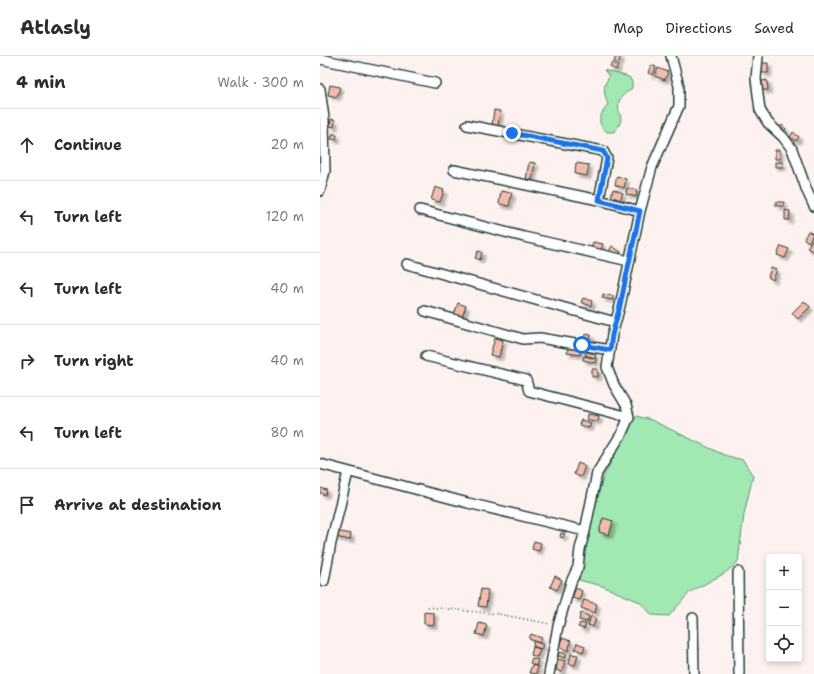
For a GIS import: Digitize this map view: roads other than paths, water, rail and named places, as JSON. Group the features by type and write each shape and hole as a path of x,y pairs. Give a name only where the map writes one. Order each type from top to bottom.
{"street":[{"path":"548,674 558,626 571,582 578,567 580,549 598,473 622,433 629,417 626,406 614,385 607,367 612,335 620,306 640,211 652,167 679,106 679,86 671,56"},
{"path":"758,56 756,80 760,110 768,123 784,137 792,149 814,206"},
{"path":"320,58 435,83"},
{"path":"320,90 324,118 325,171 320,191"},
{"path":"466,125 603,151 607,158 599,200"},
{"path":"454,170 599,200 640,211"},
{"path":"420,210 524,237 629,261"},
{"path":"407,264 616,322"},
{"path":"425,311 523,339 540,338 610,350"},
{"path":"426,356 526,380 529,391 629,417"},
{"path":"320,464 468,503 585,531"},
{"path":"324,581 331,543 348,472"},
{"path":"738,572 738,674"},
{"path":"693,618 694,674"}]}
